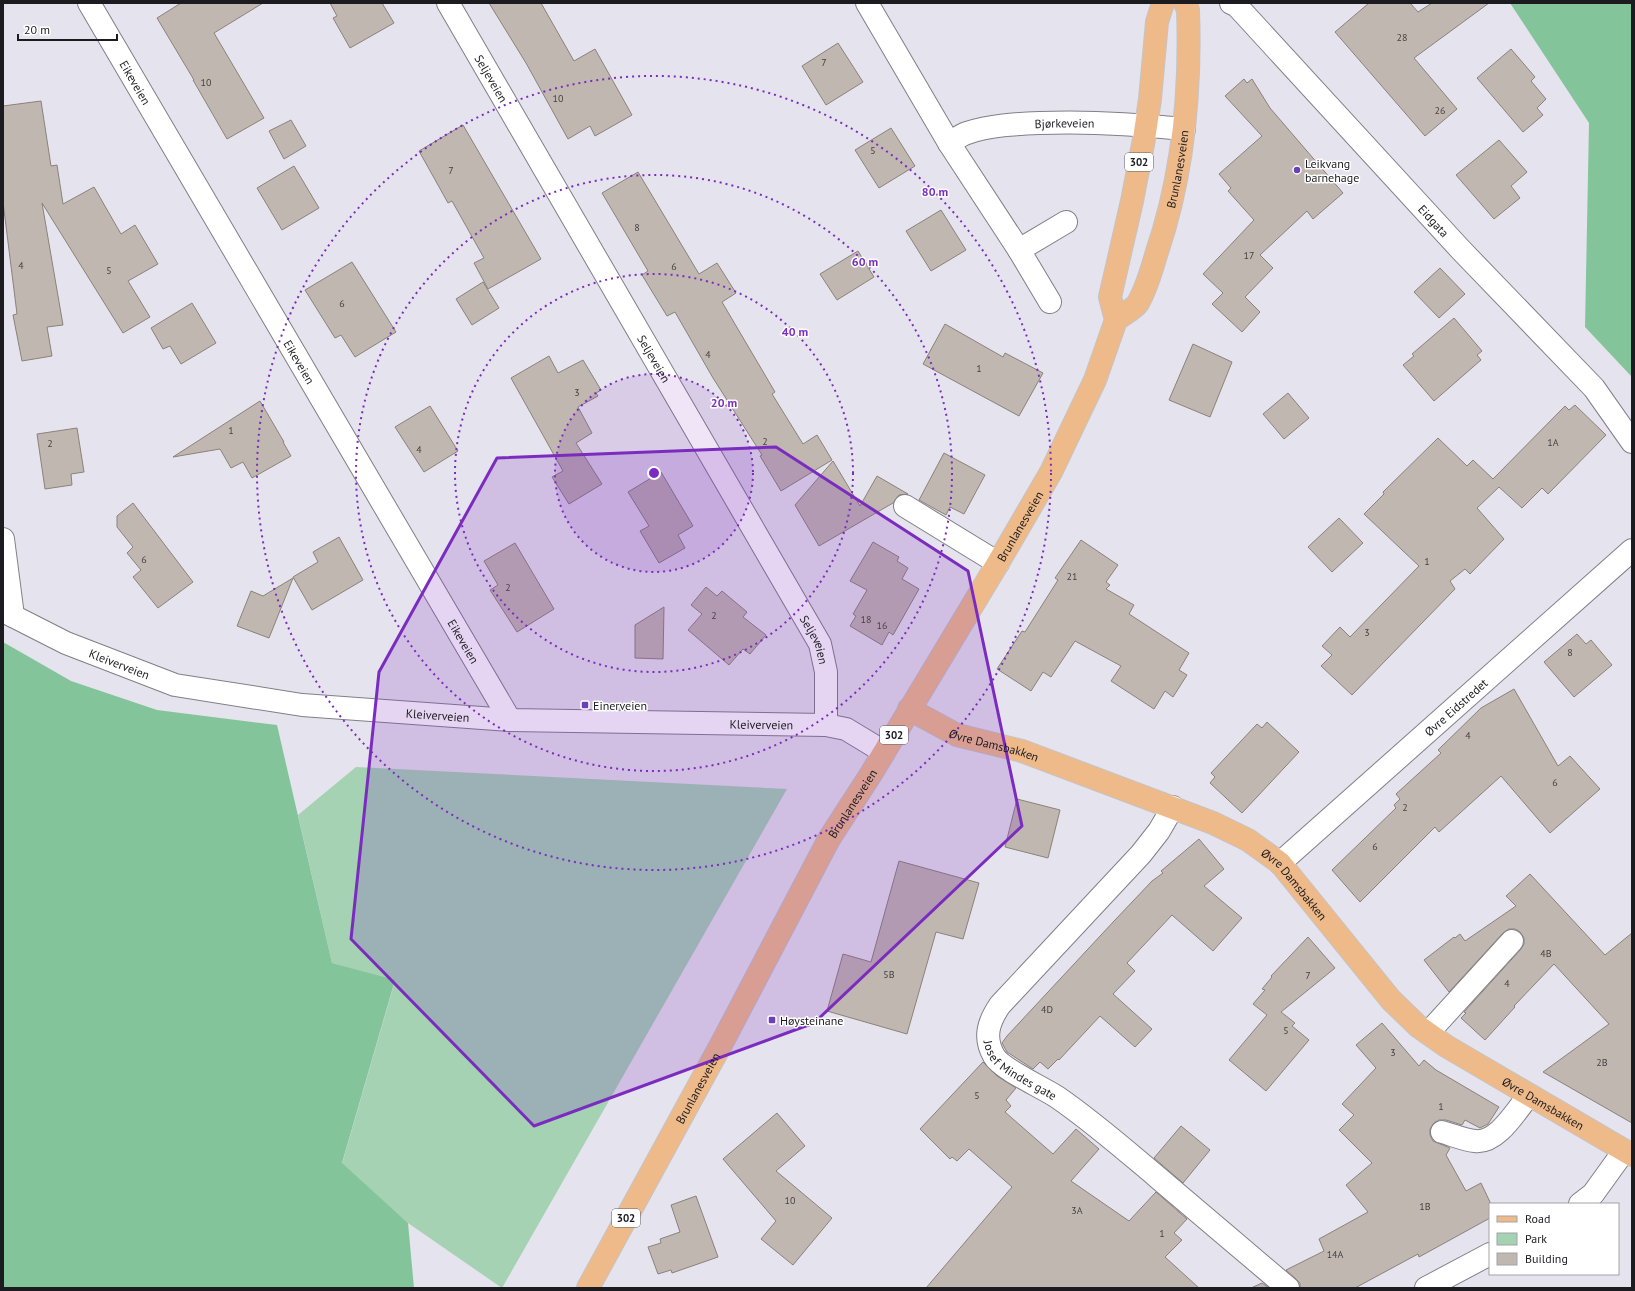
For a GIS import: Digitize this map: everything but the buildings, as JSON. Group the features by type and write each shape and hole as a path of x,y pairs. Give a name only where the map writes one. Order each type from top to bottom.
{"main road":[{"name":"302","path":"1116,320 1110,297 1132,201 1146,125 1158,22 1164,3"},
{"name":"Brunlanesveien","path":"588,1288 723,1041 829,839 884,752 1051,472 1095,380 1116,320 1137,304 1163,235 1174,194 1184,129 1189,46 1188,10 1185,3"},
{"name":"Øvre Damsbakken","path":"909,709 957,735 1022,751 1173,807 1213,823 1248,840 1280,863 1391,1000 1419,1027 1446,1046 1628,1153"}],"street":[{"name":"Eikeveien","path":"89,3 510,720"},
{"name":"Seljeveien","path":"448,3 820,644 826,672 826,725"},
{"path":"868,3 948,143 1019,250 1050,302"},
{"name":"Eidgata","path":"1231,3 1243,12 1461,250 1594,388 1632,442"},
{"name":"Bjørkeveien","path":"948,143 966,133 996,126 1014,124 1094,122 1184,129"},
{"path":"1019,250 1066,222"},
{"path":"905,506 998,563"},
{"path":"3,539 8,613"},
{"name":"Øvre Eidstredet","path":"1280,863 1632,550"},
{"name":"Kleiverveien","path":"8,613 66,643 175,685 302,705 510,720 826,725 846,729 884,752"},
{"name":"Josef Mindes gate","path":"1173,807 1160,831 1141,854 1000,1005 991,1019 988,1031 990,1045 994,1057 1007,1067 1053,1094 1098,1126 1288,1288"},
{"path":"1428,1033 1512,941"},
{"path":"1442,1132 1474,1141 1489,1139 1496,1134 1529,1096"},
{"path":"1581,1203 1593,1194 1628,1153"},
{"path":"1426,1288 1489,1255"}],"highlighted area":[{"path":"776,447 968,571 1022,826 814,1023 534,1126 351,939 379,672 497,458"}],"green space":[{"path":"1510,3 1632,3 1632,377 1585,327 1589,123"},
{"path":"3,642 71,681 157,710 277,725 332,963 395,980 342,1163 408,1223 414,1288 3,1288"},
{"path":"356,767 787,789 502,1288 408,1223 342,1164 395,981 332,963 298,815"}],"place":[{"name":"Leikvang barnehage","path":"1297,170"},
{"name":"Einerveien","path":"585,705"},
{"name":"Høysteinane","path":"772,1020"}]}
